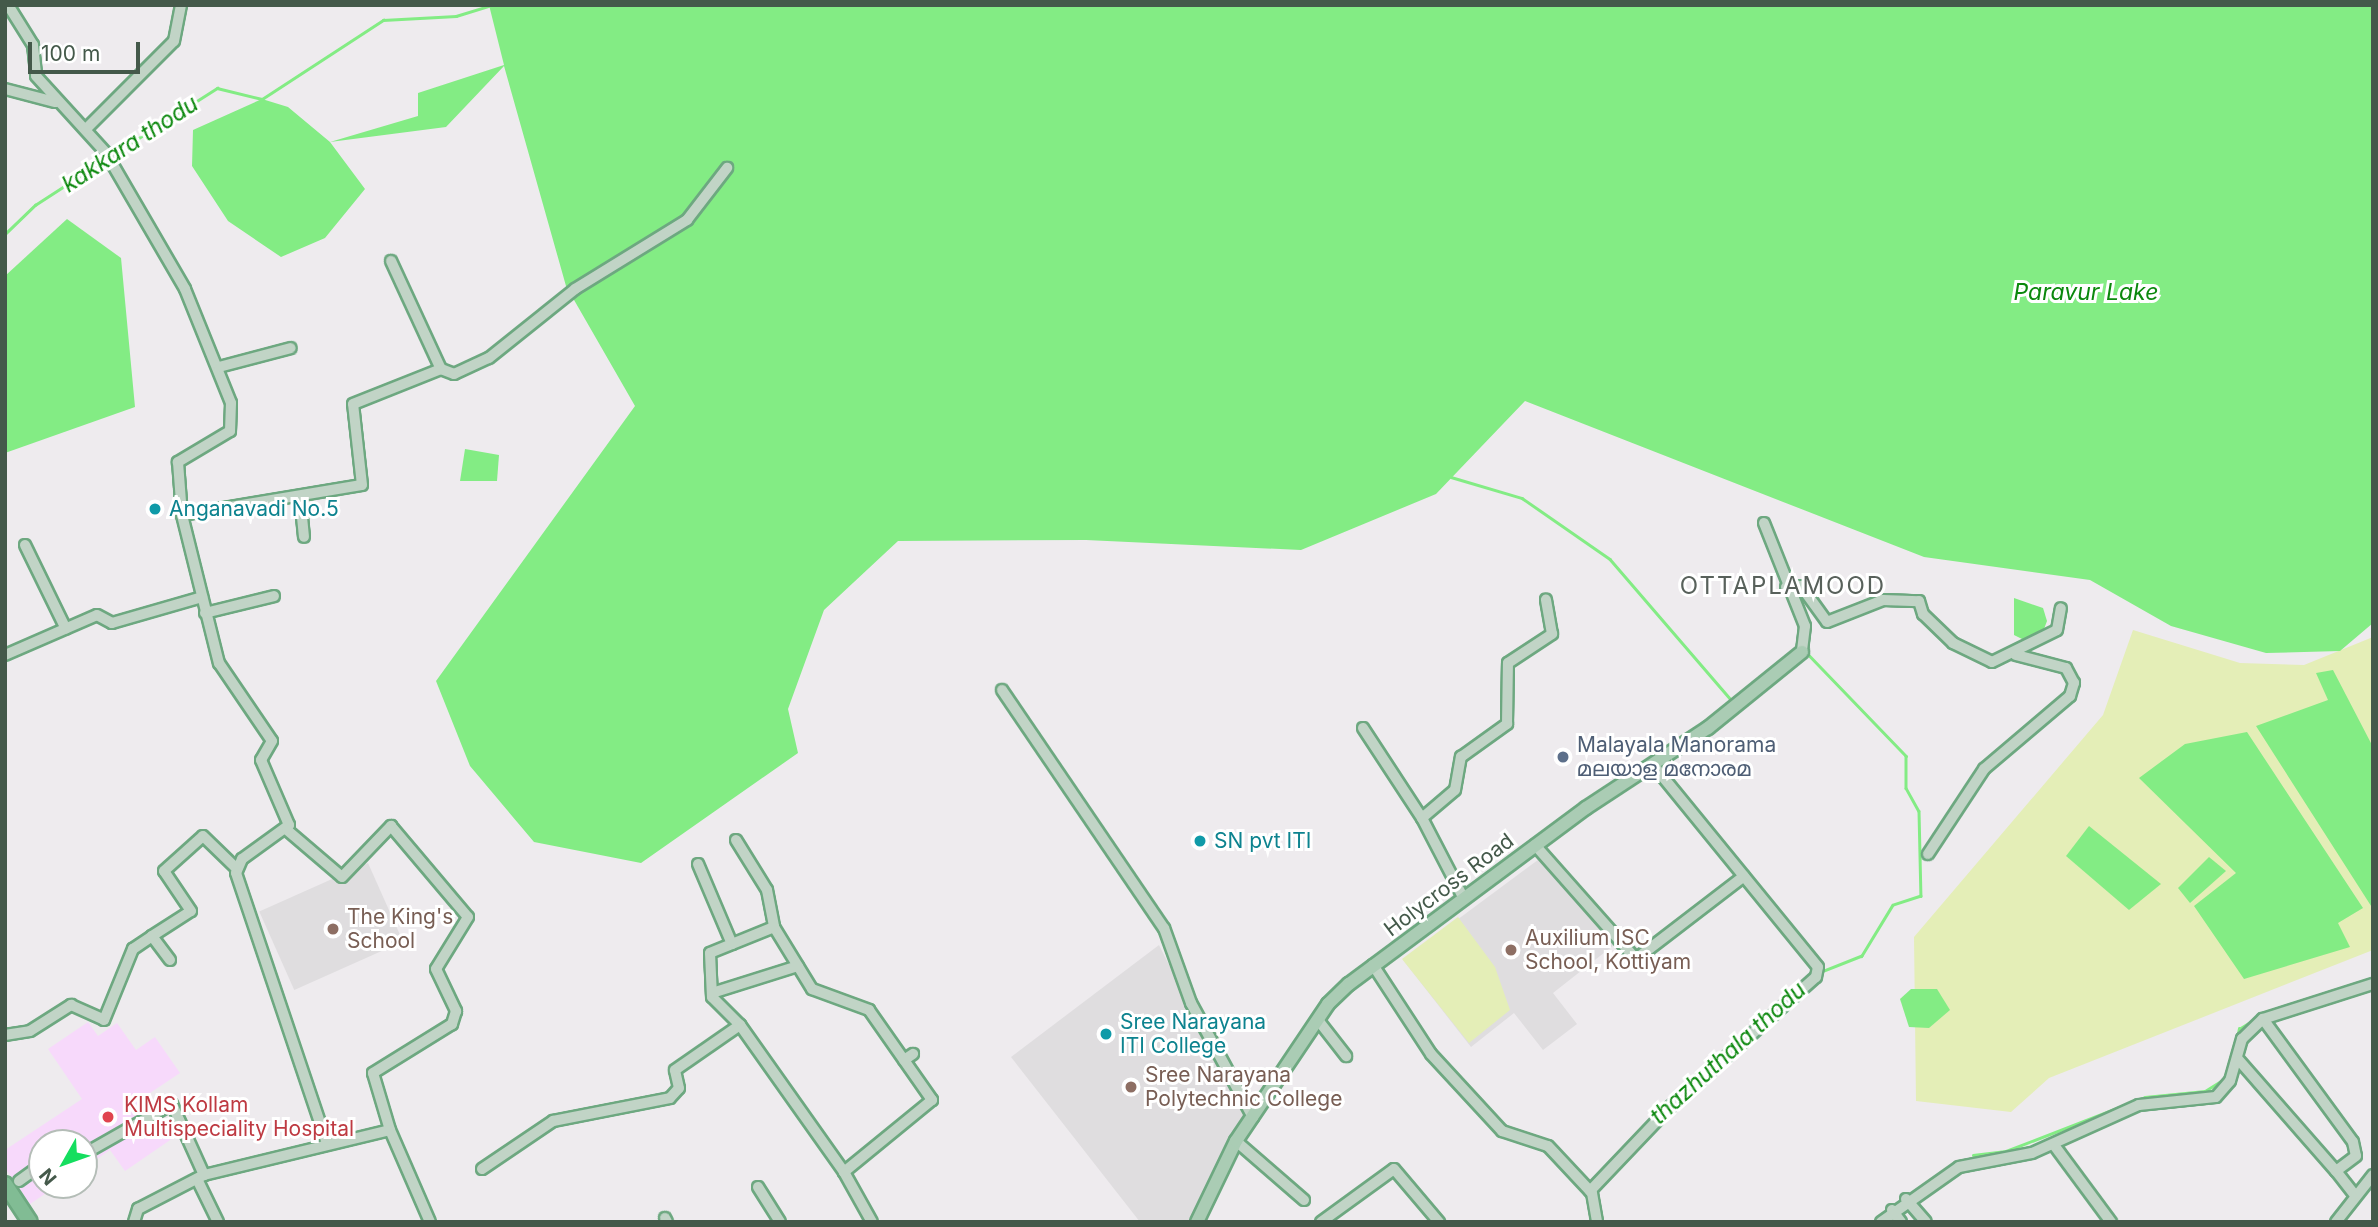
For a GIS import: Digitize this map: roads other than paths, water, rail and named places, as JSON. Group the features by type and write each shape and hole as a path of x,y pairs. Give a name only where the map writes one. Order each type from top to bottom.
{"highway":[{"path":"12,1183 30,1222"}],"main road":[{"name":"Holycross Road","path":"1198,1222 1236,1142 1318,1020 1373,965 1535,845 1654,766 1804,647"}],"street":[{"path":"8,5 33,45 36,76 55,103 86,129 115,166 185,289 219,367 232,428 178,462 182,516 219,663 272,741 261,760 287,830 342,877 391,826 468,917 436,969 456,1011 452,1024 373,1073 390,1130 430,1222"},
{"path":"86,129 174,41 181,5"},
{"path":"5,89 55,103"},
{"path":"182,516 363,484 353,404 441,369 454,374 489,358 575,289 687,220 727,168"},
{"path":"391,261 441,369"},
{"path":"219,367 291,348"},
{"path":"300,497 304,537"},
{"path":"1764,523 1786,587 1805,626 1804,647"},
{"path":"25,545 66,629"},
{"path":"1786,587 1801,586 1827,622 1883,600 1919,601 1923,614 1972,657 1992,662 2016,655 2057,630 2061,608"},
{"path":"205,613 274,596"},
{"path":"5,655 97,615 112,623 202,597"},
{"path":"1422,818 1455,790 1461,757 1507,724 1508,663 1552,635 1546,600"},
{"path":"1928,854 1984,769 2070,696 2074,684 2066,668 2016,655"},
{"path":"1002,690 1164,928 1191,1003 1253,1117"},
{"path":"1363,728 1422,818 1463,897"},
{"path":"1590,1191 1662,1114 1817,973 1744,876 1654,766"},
{"path":"236,868 287,830"},
{"path":"5,1035 30,1031 71,1005 104,1020 133,949 191,911 164,872 199,836 236,868 327,1143"},
{"path":"736,840 767,890 774,927 819,995 869,1010 909,1057 932,1100 844,1172"},
{"path":"1535,845 1636,959 1744,876"},
{"path":"698,864 732,944"},
{"path":"774,927 706,957 712,993 740,1025 844,1172 872,1222"},
{"path":"152,936 170,960"},
{"path":"1373,965 1431,1054 1502,1131 1548,1146 1590,1191 1598,1222"},
{"path":"712,993 798,966"},
{"path":"1881,1222 1906,1199 1959,1167 2054,1145 2116,1111 2216,1097 2237,1058 2242,1039 2263,1019 2373,984"},
{"path":"2263,1019 2353,1142 2356,1156 2336,1171"},
{"path":"1318,1020 1346,1056"},
{"path":"482,1169 553,1121 670,1098 678,1088 675,1070 740,1025"},
{"path":"2237,1058 2355,1195"},
{"path":"98,1146 172,1104 218,1222"},
{"path":"134,1222 138,1209 201,1177 327,1143 390,1130"},
{"path":"1236,1142 1304,1200"},
{"path":"2054,1145 2111,1222"},
{"path":"1321,1222 1394,1169 1439,1222"},
{"path":"12,1183 28,1173"},
{"path":"2336,1222 2373,1175"},
{"path":"758,1187 780,1222"},
{"path":"1906,1199 1926,1222"},
{"path":"1892,1210 1901,1222"}],"water":[{"name":"Paravur Lake","path":"489,5 2373,5 2373,623 2340,651 2266,653 2171,626 2090,580 1924,557 1525,401 1436,494 1301,550 1086,540 898,541 824,610 788,709 798,753 641,863 534,842 470,766 436,681 635,406 566,286 504,66 446,127 330,142 418,116 418,93 504,65"},
{"path":"262,99 288,107 330,142 365,189 325,238 281,257 228,221 192,166 193,130"},
{"path":"67,219 121,258 135,407 5,453 5,276"},
{"path":"465,449 499,455 497,481 460,481"},
{"path":"2014,598 2043,608 2047,621 2041,637 2028,642 2014,635"},
{"path":"2333,670 2373,747 2373,909 2256,726 2328,700 2316,673"},
{"path":"2247,732 2363,908 2338,923 2350,947 2244,979 2194,906 2236,873 2139,778 2185,744"},
{"path":"2089,826 2161,884 2129,910 2066,856"},
{"path":"2209,857 2226,871 2190,903 2178,888"},
{"path":"1911,989 1937,989 1950,1010 1929,1028 1909,1027 1900,999"}],"waterway":[{"name":"kakkara thodu","path":"112,155 217,88 262,99 383,20 456,16 493,5"},
{"name":"kakkara thodu","path":"5,234 35,205 106,159"},
{"name":"thazhuthala thodu","path":"1451,477 1522,498 1610,559 1733,702"},
{"name":"thazhuthala thodu","path":"1807,653 1906,756 1906,788 1919,811 1921,896 1893,905 1862,956 1819,973"},
{"path":"2266,1013 2373,978"},
{"name":"thazhuthala thodu","path":"1741,1037 1804,981"},
{"path":"2234,1052 2239,1029 2260,1016"},
{"path":"1973,1155 2006,1151 2145,1097 2205,1091 2224,1079 2232,1058"},
{"name":"thazhuthala thodu","path":"1615,1158 1637,1135"},
{"path":"1590,1208 1593,1222"}],"place":[{"name":"Anganavadi No.5","path":"155,509"},
{"name":"Malayala Manorama മലയാള മനോരമ","path":"1563,757"},
{"name":"SN pvt ITI","path":"1200,841"},
{"name":"The King's School","path":"333,929"},
{"name":"Auxilium ISC School, Kottiyam","path":"1511,950"},
{"name":"Sree Narayana ITI College","path":"1106,1034"},
{"name":"Sree Narayana Polytechnic College","path":"1131,1087"},
{"name":"KIMS Kollam Multispeciality Hospital","path":"108,1117"}],"district":[{"name":"OTTAPLAMOOD","path":"1783,586"}]}
